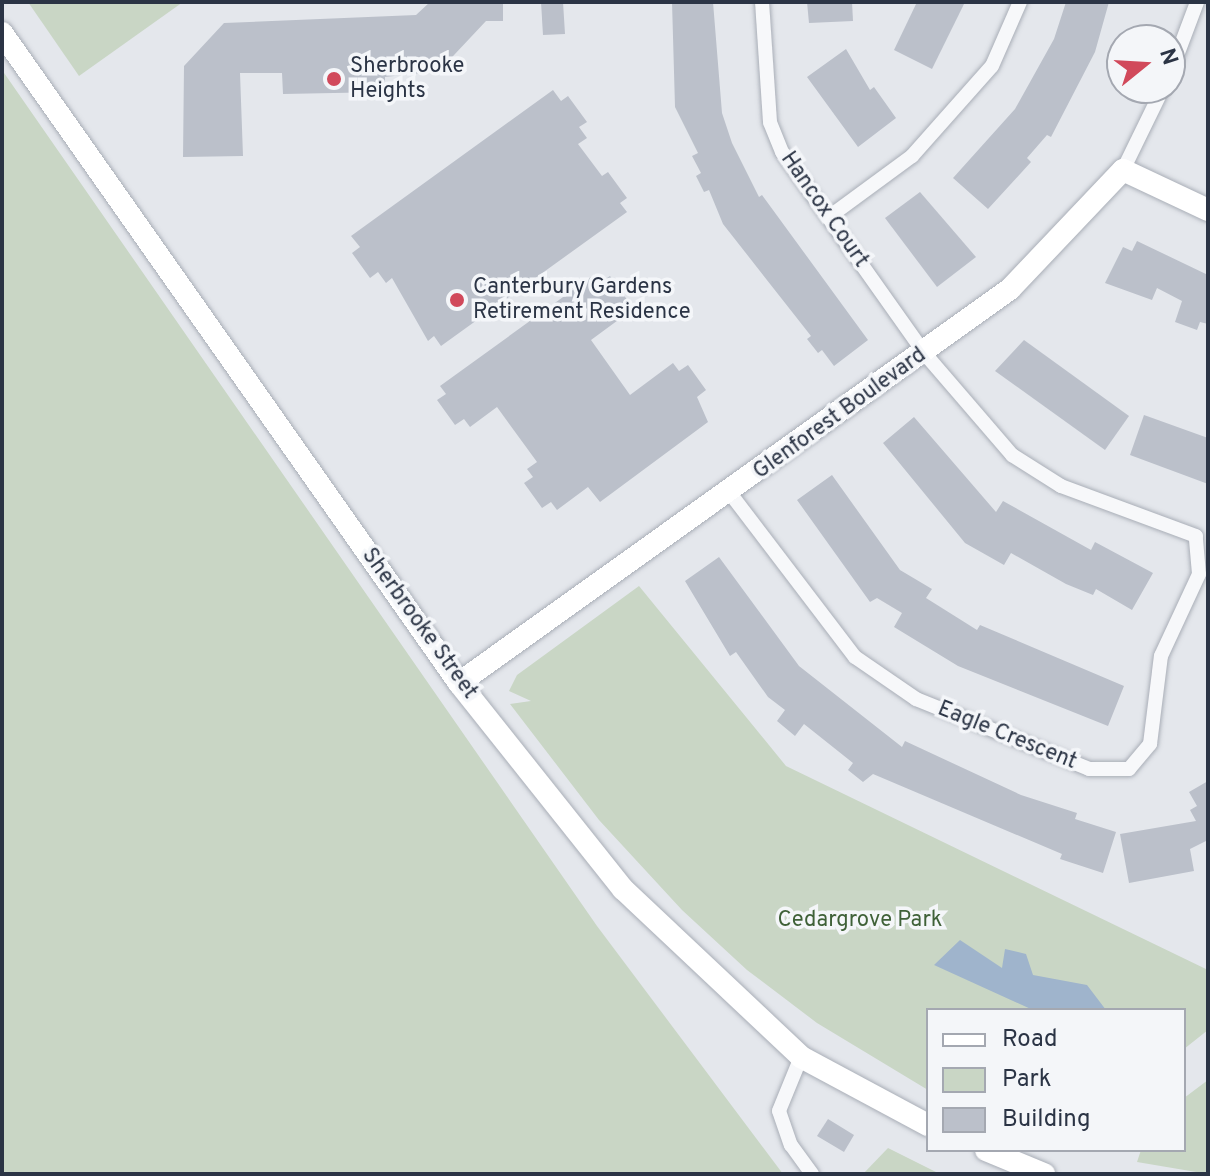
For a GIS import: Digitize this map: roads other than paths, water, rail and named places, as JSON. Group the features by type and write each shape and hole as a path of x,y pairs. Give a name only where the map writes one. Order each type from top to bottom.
{"main road":[{"name":"Sherbrooke Street","path":"2,33 459,683 623,889 801,1057 926,1124"},
{"name":"Glenforest Boulevard","path":"459,683 925,354 1033,269 1123,170"},
{"path":"1123,170 1208,210"},
{"path":"991,1152 1044,1174"}],"street":[{"name":"Hancox Court","path":"762,2 770,122 782,152 925,354"},
{"path":"829,217 922,145 992,66 1020,2"},
{"path":"1186,31 1197,2"},
{"name":"Glenforest Boulevard","path":"1123,170 1155,104"},
{"name":"Eagle Crescent","path":"730,493 855,657 916,699 986,728 1089,769 1129,769 1150,744 1161,656 1199,574 1196,536 1061,486 1012,455 925,354"},
{"path":"801,1057 779,1111 791,1145 812,1174"}],"water":[{"path":"960,940 1002,968 1005,949 1026,954 1033,975 1087,985 1104,1008 1029,1008 934,965"}],"place":[{"name":"Sherbrooke Heights","path":"334,79"},
{"name":"Canterbury Gardens Retirement Residence","path":"457,300"}],"park label":[{"name":"Cedargrove Park","path":"860,921"}]}
